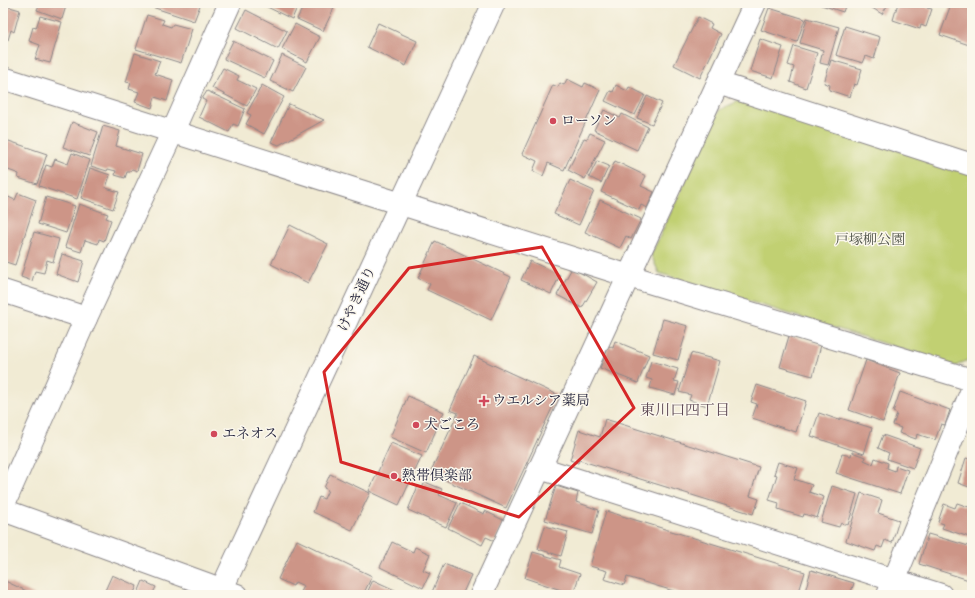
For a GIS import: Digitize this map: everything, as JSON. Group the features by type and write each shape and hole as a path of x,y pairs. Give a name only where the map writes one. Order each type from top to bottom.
{"street":[{"path":"3,506 86,318 173,131 230,3"},
{"name":"けやき通り","path":"226,593 401,203 494,3"},
{"path":"481,595 755,3"},
{"path":"3,78 629,276 972,380"},
{"path":"718,83 972,165"},
{"path":"3,291 86,318"},
{"path":"891,588 972,390"},
{"path":"540,468 891,588 941,595"},
{"path":"3,510 226,593"}],"highlighted area":[{"path":"542,247 634,408 519,517 341,462 324,372 409,268"}],"green space":[{"name":"戸塚柳公園","path":"739,101 972,173 972,358 956,366 659,273 651,255 719,110"}],"building":[{"path":"40,3 67,3 62,19 37,10"},
{"path":"146,3 201,3 194,21 146,5"},
{"path":"259,3 299,3 292,19"},
{"path":"305,3 323,3 334,8 323,31 297,19"},
{"path":"815,3 846,3 843,12"},
{"path":"864,3 889,3 882,14"},
{"path":"898,3 929,3 927,8 932,9 926,27 921,25 920,29 893,20"},
{"path":"955,3 972,3 972,46 940,35 951,4 955,6"},
{"path":"3,5 20,10 14,32 11,30 8,40 3,38"},
{"path":"769,8 805,19 797,42 761,30"},
{"path":"246,10 287,31 278,49 237,28"},
{"path":"147,15 164,20 162,24 171,27 173,24 192,29 181,63 136,49"},
{"path":"40,16 62,22 50,63 35,59 40,45 29,41 33,27 36,28"},
{"path":"698,17 712,24 710,28 721,34 700,78 674,65"},
{"path":"807,18 839,27 828,65 820,63 823,50 800,43"},
{"path":"378,23 417,41 406,66 367,47"},
{"path":"295,24 320,37 307,62 282,49"},
{"path":"845,26 880,37 874,59 866,56 863,63 836,55"},
{"path":"760,39 783,47 773,78 750,71"},
{"path":"233,41 273,61 265,78 224,59"},
{"path":"794,46 817,53 806,88 790,82 794,67 788,65"},
{"path":"135,53 160,61 155,74 173,80 167,101 155,97 152,108 135,102 139,92 129,89 131,83 126,82"},
{"path":"282,55 306,67 293,92 270,81"},
{"path":"831,60 862,69 857,85 854,84 850,97 829,90 830,85 824,83"},
{"path":"223,68 239,76 237,80 256,89 247,106 212,88"},
{"path":"567,79 583,87 585,83 600,90 564,170 548,163 543,176 533,171 537,161 522,154 553,85 558,87 560,83 564,85"},
{"path":"262,85 284,97 264,134 246,124 251,115 247,113"},
{"path":"616,85 627,91 629,87 645,95 635,115 605,101 610,91 613,92"},
{"path":"207,91 245,109 238,126 233,124 229,132 199,117 206,101 202,99"},
{"path":"3,94 7,95 3,107"},
{"path":"647,96 662,103 652,124 637,118"},
{"path":"289,104 324,120 279,145 271,142"},
{"path":"604,110 620,118 622,114 648,127 637,150 594,130"},
{"path":"72,122 98,132 89,156 63,147"},
{"path":"103,126 120,131 116,146 142,154 137,171 132,169 130,172 127,172 125,178 115,175 116,171 108,169 107,171 91,166"},
{"path":"590,133 605,140 585,179 568,170 584,138 587,139"},
{"path":"3,139 47,154 37,184 18,178 19,174 3,168"},
{"path":"72,153 90,160 77,199 39,186 46,165 52,167 55,159 68,164"},
{"path":"597,161 609,166 601,183 589,177"},
{"path":"615,161 646,176 641,186 654,192 647,208 641,205 639,210 601,192"},
{"path":"90,168 110,175 106,188 119,192 113,209 81,198"},
{"path":"570,180 594,191 579,225 554,214"},
{"path":"18,193 36,200 15,265 3,261 3,198 4,195 15,200"},
{"path":"46,197 75,206 66,233 38,224"},
{"path":"600,200 641,219 631,239 626,236 620,248 585,232"},
{"path":"79,204 108,214 106,218 111,220 104,241 99,239 98,244 85,240 81,252 65,247"},
{"path":"290,225 328,244 308,283 271,264"},
{"path":"34,232 59,239 53,262 47,260 44,273 35,271 32,281 21,277"},
{"path":"435,241 511,277 491,320 427,290 430,284 418,278"},
{"path":"62,254 84,261 78,282 56,274"},
{"path":"530,261 560,275 551,294 521,280"},
{"path":"572,268 597,282 582,308 557,295"},
{"path":"663,319 688,326 678,360 653,353"},
{"path":"789,336 821,345 813,376 780,367"},
{"path":"615,341 649,355 638,383 600,368 609,346 613,348"},
{"path":"691,353 720,361 707,406 689,400 691,395 679,392"},
{"path":"474,356 558,395 506,508 430,473 458,413 450,410"},
{"path":"866,360 900,373 883,422 849,410"},
{"path":"651,361 678,369 674,381 679,382 675,395 650,388 652,380 646,378"},
{"path":"757,385 806,401 796,432 752,418 757,404 751,402"},
{"path":"900,392 950,410 945,425 941,424 935,440 917,434 916,439 899,433 901,428 893,425 897,414 893,412"},
{"path":"408,396 444,412 426,453 390,437"},
{"path":"819,413 839,420 840,418 872,428 864,454 811,436"},
{"path":"605,419 759,467 750,496 759,499 753,514 579,460 578,463 570,460 579,430 600,437"},
{"path":"883,435 920,448 913,468 887,459 889,453 878,448"},
{"path":"391,443 422,456 399,505 369,491"},
{"path":"852,452 865,457 864,460 873,464 875,458 888,463 887,468 895,471 896,466 908,470 900,494 836,473 842,454 851,456"},
{"path":"966,458 972,460 972,488 958,483"},
{"path":"778,462 798,468 794,479 812,485 809,492 824,497 817,518 804,514 803,517 778,509 779,503 769,500 777,475 774,474"},
{"path":"330,474 370,493 352,530 313,512 319,497 324,499 328,490 324,488"},
{"path":"425,482 442,489 439,495 457,503 446,527 408,510 418,486 422,488"},
{"path":"556,486 578,493 576,502 599,510 592,534 545,520"},
{"path":"832,486 857,494 848,525 841,523 839,527 821,522"},
{"path":"861,493 882,500 878,513 899,520 892,543 885,540 882,548 877,546 875,551 846,541"},
{"path":"460,503 484,514 485,511 505,521 495,541 486,537 482,545 448,528"},
{"path":"957,503 972,508 972,538 942,528 944,524 938,522 944,504 955,508"},
{"path":"606,511 805,572 798,595 687,595 627,577 624,585 604,579 607,571 590,566"},
{"path":"545,526 568,532 561,556 538,549"},
{"path":"928,534 972,547 972,581 919,564"},
{"path":"297,540 372,576 363,595 307,595 301,592 304,586 295,582 293,586 278,579"},
{"path":"392,542 413,552 415,547 430,554 423,570 430,573 423,588 380,567"},
{"path":"533,552 561,560 559,567 580,574 573,594 525,578"},
{"path":"444,564 471,575 462,595 440,595 432,592"},
{"path":"811,570 854,583 850,595 804,595"},
{"path":"112,575 137,586 133,595 103,595"},
{"path":"3,580 35,595 3,595"},
{"path":"373,580 397,591 395,595 366,595"},
{"path":"143,581 156,587 152,595 137,595"}],"place":[{"name":"ローソン","path":"553,121"},
{"name":"ウエルシア薬局","path":"484,401"},
{"name":"犬ごころ","path":"416,425"},
{"name":"エネオス","path":"214,434"},
{"name":"熱帯倶楽部","path":"394,476"}],"district":[{"name":"東川口四丁目","path":"685,410"}]}
